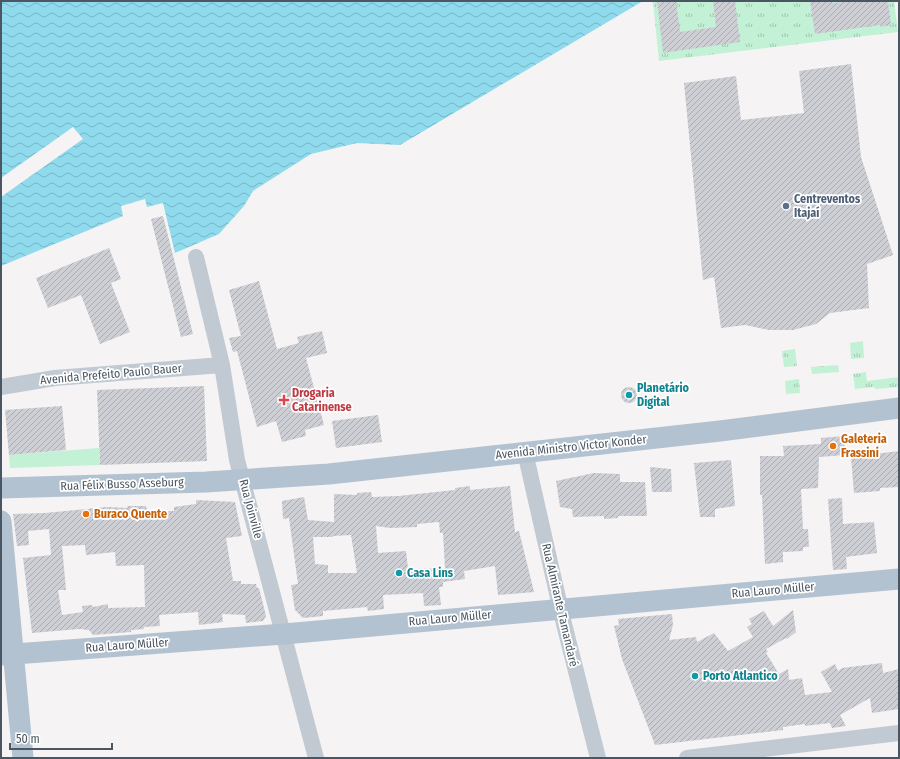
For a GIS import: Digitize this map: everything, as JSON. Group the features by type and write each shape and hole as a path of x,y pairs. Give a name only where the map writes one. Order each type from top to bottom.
{"main road":[{"name":"Avenida Ministro Victor Konder","path":"243,479 329,474 720,431 899,408"},
{"name":"Rua Félix Busso Asseburg","path":"1,488 206,482 243,479"},
{"path":"1,521 8,655 23,758"},
{"name":"Rua Lauro Müller","path":"8,655 284,634 899,579"}],"street":[{"name":"Rua Joinville","path":"196,257 222,365 237,460 316,758"},
{"name":"Avenida Prefeito Paulo Bauer","path":"1,387 56,378 222,365"},
{"name":"Rua Almirante Tamandaré","path":"525,452 561,609 598,758"},
{"path":"687,758 899,733"}],"green space":[{"path":"653,1 894,1 898,32 659,61"},
{"path":"863,341 864,358 851,359 850,343"},
{"path":"795,349 797,366 784,367 782,351"},
{"path":"838,365 839,372 812,374 811,367"},
{"path":"866,372 867,381 899,377 899,387 855,389 853,374"},
{"path":"799,379 800,393 786,394 785,381"},
{"path":"99,448 100,465 10,468 9,455"}],"water":[{"path":"1,1 643,1 400,145 357,143 311,154 253,191 244,206 219,234 175,253 163,203 147,207 145,199 121,206 123,216 1,266"}],"pier":[{"path":"73,127 83,139 1,197 1,178"}],"building":[{"path":"657,1 676,1 680,32 716,27 713,1 735,1 740,42 663,53"},
{"path":"810,1 832,1 833,3 851,1 888,1 891,25 881,27 880,25 815,34"},
{"name":"Centreventos Itajaí","path":"851,64 861,157 893,255 867,264 869,308 830,313 816,324 793,330 769,330 745,325 721,328 714,277 703,280 684,83 736,76 741,120 804,113 799,71"},
{"path":"163,216 193,334 181,337 151,219"},
{"path":"109,248 121,279 111,283 130,332 100,344 81,295 48,308 36,278"},
{"path":"259,281 277,349 299,343 297,337 322,331 327,353 306,358 324,425 305,430 306,436 282,442 276,421 257,427 237,351 233,352 229,338 241,336 229,290"},
{"path":"204,386 207,461 100,465 97,390"},
{"name":"Planetário Digital","path":"629,387 635,389 637,395 635,401 629,403 623,401 621,395 623,389"},
{"path":"62,406 66,450 9,455 5,410"},
{"path":"378,415 382,442 336,448 332,421"},
{"path":"844,436 845,455 819,457 818,488 801,489 803,529 808,529 809,547 803,547 803,551 783,552 783,562 765,564 762,495 760,495 760,456 784,456 783,446 821,444 821,438"},
{"path":"899,451 899,487 880,488 880,491 854,493 851,457"},
{"path":"731,460 735,506 715,509 715,517 700,517 694,463"},
{"path":"650,467 671,469 672,492 652,492"},
{"path":"594,473 620,474 620,482 645,482 647,516 618,516 618,518 604,519 604,516 573,517 572,509 560,507 556,481"},
{"path":"470,486 470,490 510,486 515,532 519,531 534,592 498,595 495,566 464,571 465,579 443,582 443,587 439,587 441,605 424,606 423,593 383,595 384,609 368,611 367,607 323,611 323,616 303,618 295,610 291,585 298,584 289,518 283,519 282,501 304,497 308,520 334,522 334,494 357,495 357,493 371,492 372,497 398,496 455,490 455,488","holes":["439,522 440,533 443,533 445,568 408,569 406,551 378,553 376,526 390,528 417,527 417,524","351,535 357,573 328,573 328,565 315,564 313,537"]},
{"path":"842,498 843,524 874,522 877,553 846,557 847,569 833,570 828,499"},
{"path":"196,500 235,502 242,536 226,538 233,581 241,581 241,584 256,584 257,588 259,588 266,616 263,621 246,623 245,615 222,614 223,622 199,625 198,612 159,615 160,626 144,627 144,629 131,630 131,632 93,635 89,630 79,629 32,633 23,558 51,555 49,529 28,531 29,545 17,546 13,514 45,513 107,507 128,508 127,506 146,506 147,511 174,511 174,507 196,504","holes":["85,545 86,555 115,552 116,566 144,565 145,607 108,608 108,604 93,607 92,605 82,606 83,612 62,615 58,590 66,590 62,546"]},
{"name":"Porto Atlantico","path":"793,610 796,632 787,639 786,638 766,649 768,652 766,653 779,674 788,669 789,680 802,678 805,695 832,692 821,672 835,664 838,671 842,668 882,663 883,673 899,669 899,709 872,713 870,698 840,715 846,726 832,728 830,723 805,726 805,724 783,727 783,730 655,745 622,659 614,626 619,625 618,619 672,614 673,625 669,640 696,637 697,642 714,633 728,651 753,637 747,627 752,624 749,619 764,611 773,626"}],"place":[{"name":"Centreventos Itajaí","path":"786,206"},
{"name":"Planetário Digital","path":"629,395"},
{"name":"Drogaria Catarinense","path":"284,400"},
{"name":"Galeteria Frassini","path":"833,446"},
{"name":"Buraco Quente","path":"86,514"},
{"name":"Casa Lins","path":"399,573"},
{"name":"Porto Atlantico","path":"695,676"}]}
